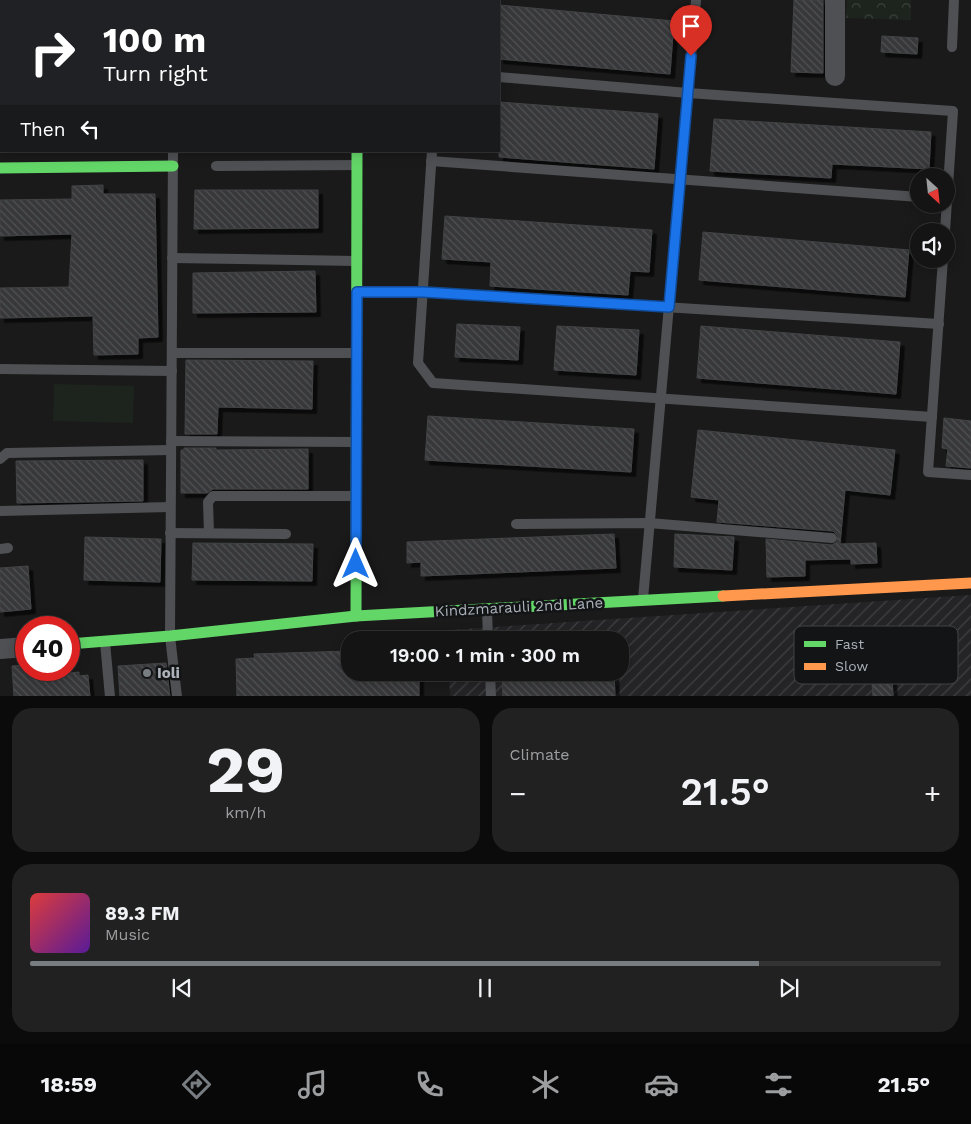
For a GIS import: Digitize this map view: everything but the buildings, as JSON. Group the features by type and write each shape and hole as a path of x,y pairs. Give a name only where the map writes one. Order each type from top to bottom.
{"street":[{"path":"835,76 836,0"},
{"path":"356,616 357,152"},
{"path":"0,168 173,166"},
{"name":"Kindzmarauli 2nd Lane","path":"80,643 170,636 356,616 971,583"},
{"path":"0,649 15,648"}],"lane":[{"path":"643,600 696,0"},
{"path":"952,47 954,0"},
{"path":"500,77 688,93 953,111 949,168"},
{"path":"173,152 170,636 176,696"},
{"path":"910,196 680,180 431,156 418,363 433,383 661,397 932,417"},
{"path":"216,166 357,165"},
{"path":"172,258 357,261"},
{"path":"942,268 928,472 971,475"},
{"path":"357,292 423,292 939,324"},
{"path":"172,353 357,353"},
{"path":"0,369 172,371"},
{"path":"0,459 7,453 171,446 357,442"},
{"path":"209,533 208,502 213,496 356,496"},
{"path":"1,510 170,508"},
{"path":"516,524 649,523 832,538"},
{"path":"170,533 286,534"},
{"path":"486,609 487,631"},
{"path":"105,641 110,696"},
{"path":"490,681 491,696"}],"shaded area":[{"path":"971,595 971,696 450,696 449,681 629,681 629,631 449,631"}],"green space":[{"path":"847,0 911,0 911,20 846,18"},
{"path":"54,384 134,386 133,423 53,421"}],"traffic: fast":[{"path":"356,616 357,152"},
{"path":"0,168 173,166"},
{"path":"80,643 170,636 356,616 723,596"}],"traffic: slow":[{"path":"723,596 971,583"}],"place":[{"name":"Ioli","path":"147,673"}],"route":[{"path":"356,564 357,292 423,292 669,307 691,56"}]}
